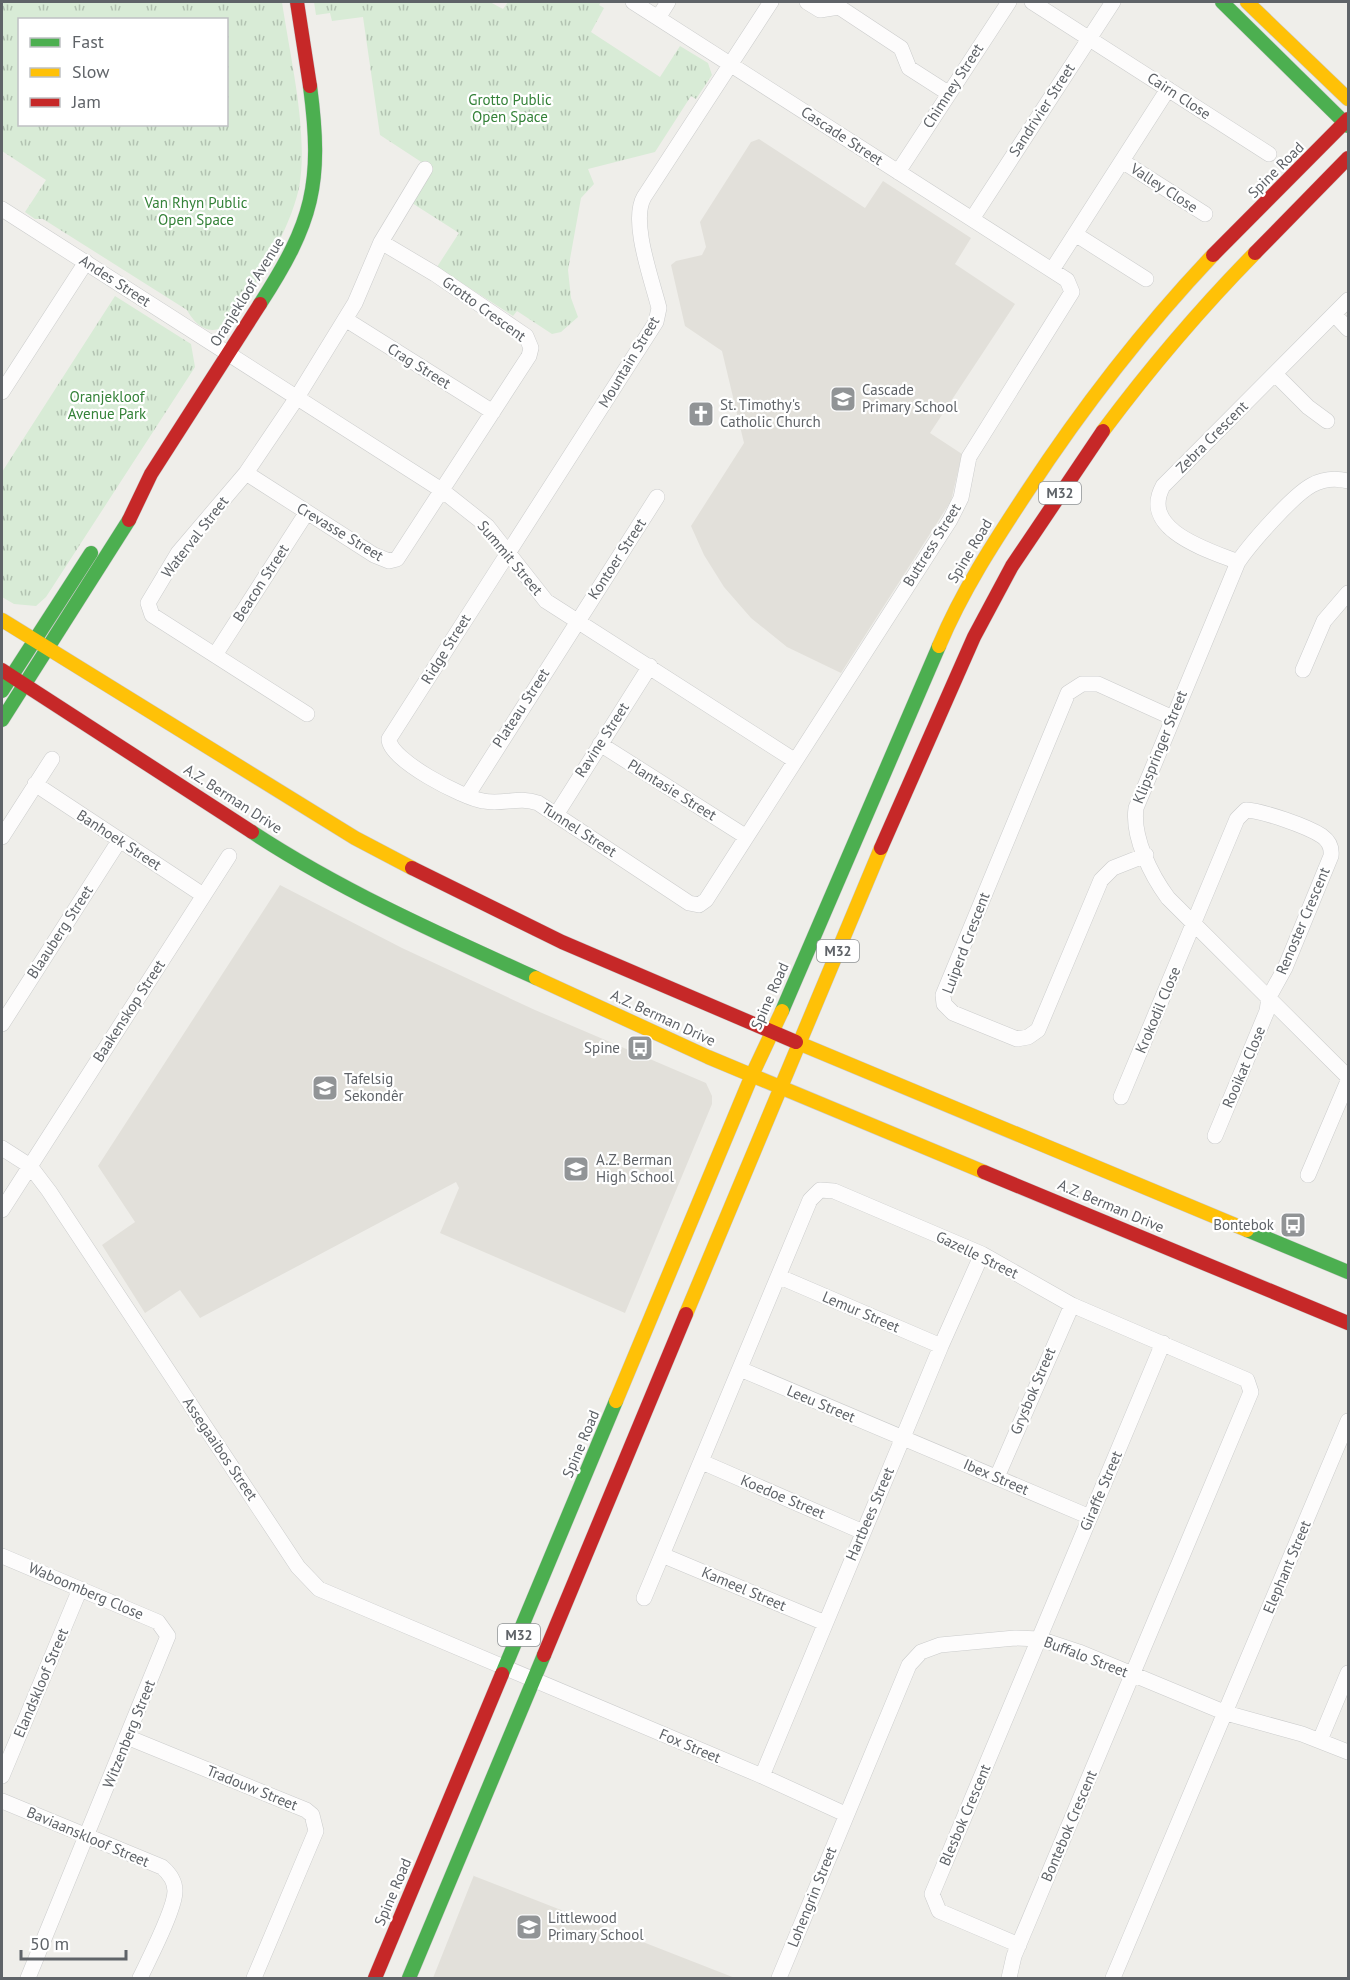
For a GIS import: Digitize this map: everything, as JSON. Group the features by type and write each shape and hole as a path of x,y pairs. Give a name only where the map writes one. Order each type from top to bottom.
{"main road":[{"name":"Oranjekloof Avenue","path":"2,720 130,518 151,474 285,265 300,236 310,204 316,146 297,2"},
{"path":"1222,2 1348,123"},
{"path":"1246,2 1348,99"},
{"name":"Spine Road","path":"375,1978 752,1075 956,608 988,550 1094,395 1211,258 1348,123"},
{"name":"M32","path":"409,1978 928,739 974,637 1012,566 1088,451 1166,350 1239,268 1348,158"},
{"name":"Oranjekloof Avenue","path":"118,510 151,474"},
{"path":"2,691 6,673 34,641 99,539"},
{"name":"A.Z. Berman Drive","path":"2,620 47,650 355,838 562,942 1348,1272"},
{"name":"A.Z. Berman Drive","path":"6,673 290,856 385,909 485,957 752,1075 1348,1323"}],"street":[{"name":"Cascade Street","path":"633,2 1052,270"},
{"path":"658,18 668,2"},
{"name":"Mountain Street","path":"508,553 656,322 658,308 639,220 639,209 771,2"},
{"path":"807,2 820,10 839,7 901,48 909,68 948,93"},
{"name":"Chimney Street","path":"898,172 1009,2"},
{"name":"Cairn Close","path":"1032,2 1269,154"},
{"name":"Sandrivier Street","path":"972,219 1113,2"},
{"path":"1052,270 1168,89"},
{"name":"Valley Close","path":"1122,161 1205,214"},
{"path":"296,399 345,320 365,282 381,242 425,169"},
{"name":"Andes Street","path":"2,209 227,355"},
{"path":"1075,234 1146,279"},
{"name":"Grotto Crescent","path":"381,242 435,274 529,340 529,356 443,491"},
{"path":"2,392 86,262"},
{"name":"Buttress Street","path":"699,905 706,900 950,520 960,498 969,457 1071,297 1070,283 1052,270"},
{"name":"Zebra Crescent","path":"1238,562 1187,542 1160,515 1158,495 1163,486 1348,300"},
{"path":"1334,314 1348,329"},
{"name":"Crag Street","path":"345,320 493,412"},
{"name":"Summit Street","path":"227,355 443,491 487,526 546,601 794,760"},
{"path":"1275,374 1308,407 1327,421"},
{"name":"Waterval Street","path":"296,399 246,473 178,553 147,603 152,615 308,714"},
{"name":"Crevasse Street","path":"246,473 374,555 389,561 402,554 443,491"},
{"name":"Klipspringer Street","path":"1348,481 1328,480 1309,487 1256,539 1238,562 1136,807 1134,822 1146,855 1164,892 1348,1079"},
{"name":"Kontoer Street","path":"578,620 657,498"},
{"name":"Beacon Street","path":"215,655 307,512"},
{"name":"Ridge Street","path":"390,747 389,739 508,553"},
{"path":"1303,670 1324,621 1348,593"},
{"name":"Plateau Street","path":"467,796 578,620"},
{"name":"Ravine Street","path":"556,815 650,666"},
{"name":"Luiperd Crescent","path":"1146,855 1113,868 1101,880 1038,1030 1033,1034 1017,1039 953,1012 944,1004 943,995 1068,693 1082,684 1098,684 1173,718"},
{"name":"Plantasie Street","path":"600,744 745,836"},
{"name":"Tunnel Street","path":"390,747 395,754 441,784 467,796 491,802 528,799 689,903 699,905"},
{"path":"2,837 52,759"},
{"name":"Banhoek Street","path":"35,784 203,895"},
{"name":"Renoster Crescent","path":"1193,922 1237,819 1246,810 1260,810 1322,836 1330,844 1331,856 1285,968 1269,998"},
{"name":"Blaauberg Street","path":"2,1023 119,841"},
{"name":"Baakenskop Street","path":"2,1210 229,856"},
{"name":"Krokodil Close","path":"1121,1097 1193,922"},
{"name":"Rooikat Close","path":"1215,1136 1267,1011 1269,998"},
{"path":"1308,1175 1348,1079"},
{"name":"Assegaaibos Street","path":"2,1148 30,1166 60,1207 309,1580 330,1595 533,1680"},
{"name":"Gazelle Street","path":"644,1598 780,1277 810,1200 820,1190 834,1191 982,1254 1072,1305 1243,1376 1251,1392 1133,1675"},
{"name":"Hartbees Street","path":"762,1776 902,1438 982,1254"},
{"name":"Lemur Street","path":"780,1277 941,1346"},
{"name":"Grysbok Street","path":"997,1478 1072,1305"},
{"name":"Giraffe Street","path":"1040,1639 1163,1343"},
{"name":"Leeu Street","path":"741,1369 902,1438"},
{"name":"Elephant Street","path":"1226,1713 1348,1421"},
{"name":"Ibex Street","path":"902,1438 1090,1517"},
{"name":"Koedoe Street","path":"702,1462 863,1532"},
{"name":"Kameel Street","path":"662,1555 825,1623"},
{"name":"Waboomberg Close","path":"2,1556 158,1622 166,1631"},
{"name":"Elandskloof Street","path":"2,1776 80,1589"},
{"name":"Witzenberg Street","path":"28,1978 165,1647 166,1631"},
{"name":"Buffalo Street","path":"845,1815 914,1657 940,1645 1015,1638 1040,1639 1079,1652 1226,1713 1320,1740 1348,1752"},
{"name":"Blesbok Crescent","path":"1019,1945 939,1911 932,1894 1040,1639"},
{"path":"1320,1740 1348,1674"},
{"name":"Bontebok Crescent","path":"1008,1978 1019,1945 1133,1675"},
{"name":"Fox Street","path":"533,1680 762,1776 845,1815"},
{"path":"1113,1978 1226,1713"},
{"name":"Tradouw Street","path":"127,1737 306,1810 312,1815 316,1831 254,1978"},
{"name":"Baviaanskloof Street","path":"2,1801 162,1867 174,1883 174,1899 140,1978"},
{"name":"Lohengrin Street","path":"779,1978 845,1815"}],"shaded area":[{"name":"Cascade Primary School","path":"759,139 865,208 883,181 971,238 955,264 1015,304 930,433 962,454 951,501 841,673 787,647 751,618 724,587 704,555 691,526 744,443 722,351 685,326 671,265 676,261 702,255 706,247 700,222 751,142"},
{"name":"Tafelsig Sekondêr","path":"280,885 402,948 535,1010 706,1083 712,1096 712,1104 625,1313 440,1233 459,1188 456,1182 200,1318 180,1290 145,1313 102,1245 135,1222 98,1166"},
{"name":"Littlewood Primary School","path":"474,1876 735,1978 433,1978"}],"green space":[{"name":"Van Rhyn Public Open Space","path":"2,2 282,2 300,120 302,144 299,188 281,238 268,262 237,314 223,327 212,330 202,327 187,310 43,219 35,219 25,212 46,180 2,151"},
{"name":"Grotto Public Open Space","path":"314,2 490,2 503,9 508,2 601,2 599,5 604,8 591,32 660,77 680,46 708,63 712,75 696,99 691,96 655,152 588,169 594,184 581,198 568,270 571,298 578,317 561,332 552,334 517,311 513,316 437,267 459,233 412,203 432,169 380,135 363,17 332,21 330,13 316,15"},
{"name":"Oranjekloof Avenue Park","path":"115,296 191,344 195,367 46,597 36,606 14,604 2,597 2,472"}],"traffic: fast":[{"path":"1222,2 1348,126"},
{"path":"260,304 292,249 303,225 310,201 315,150 310,86"},
{"path":"2,720 129,520"},
{"path":"2,691 91,553"},
{"path":"782,1011 939,646"},
{"path":"252,832 356,893 536,978"},
{"path":"1247,1230 1348,1272"},
{"path":"502,1674 616,1401"},
{"path":"409,1978 544,1655"}],"traffic: slow":[{"path":"1247,2 1348,99"},
{"path":"1103,431 1176,339 1255,253"},
{"path":"939,646 979,567 1048,461 1138,340 1213,255"},
{"path":"2,620 355,838 412,868"},
{"path":"686,1314 881,848"},
{"path":"536,978 708,1057 984,1172"},
{"path":"616,1401 752,1075 782,1011"},
{"path":"796,1042 1247,1230"}],"traffic: jam":[{"path":"297,2 310,86"},
{"path":"1213,255 1348,119"},
{"path":"1255,253 1348,158"},
{"path":"129,520 151,474 260,304"},
{"path":"881,848 974,637 1012,566 1103,431"},
{"path":"2,670 252,832"},
{"path":"412,868 562,942 796,1042"},
{"path":"984,1172 1348,1323"},
{"path":"544,1655 686,1314"},
{"path":"375,1978 502,1674"}],"place":[{"name":"Cascade Primary School","path":"843,399"},
{"name":"St. Timothy's Catholic Church","path":"701,414"},
{"name":"Spine","path":"640,1048"},
{"name":"Tafelsig Sekondêr","path":"325,1088"},
{"name":"A.Z. Berman High School","path":"576,1169"},
{"name":"Bontebok","path":"1293,1225"},
{"name":"Littlewood Primary School","path":"529,1927"}]}
